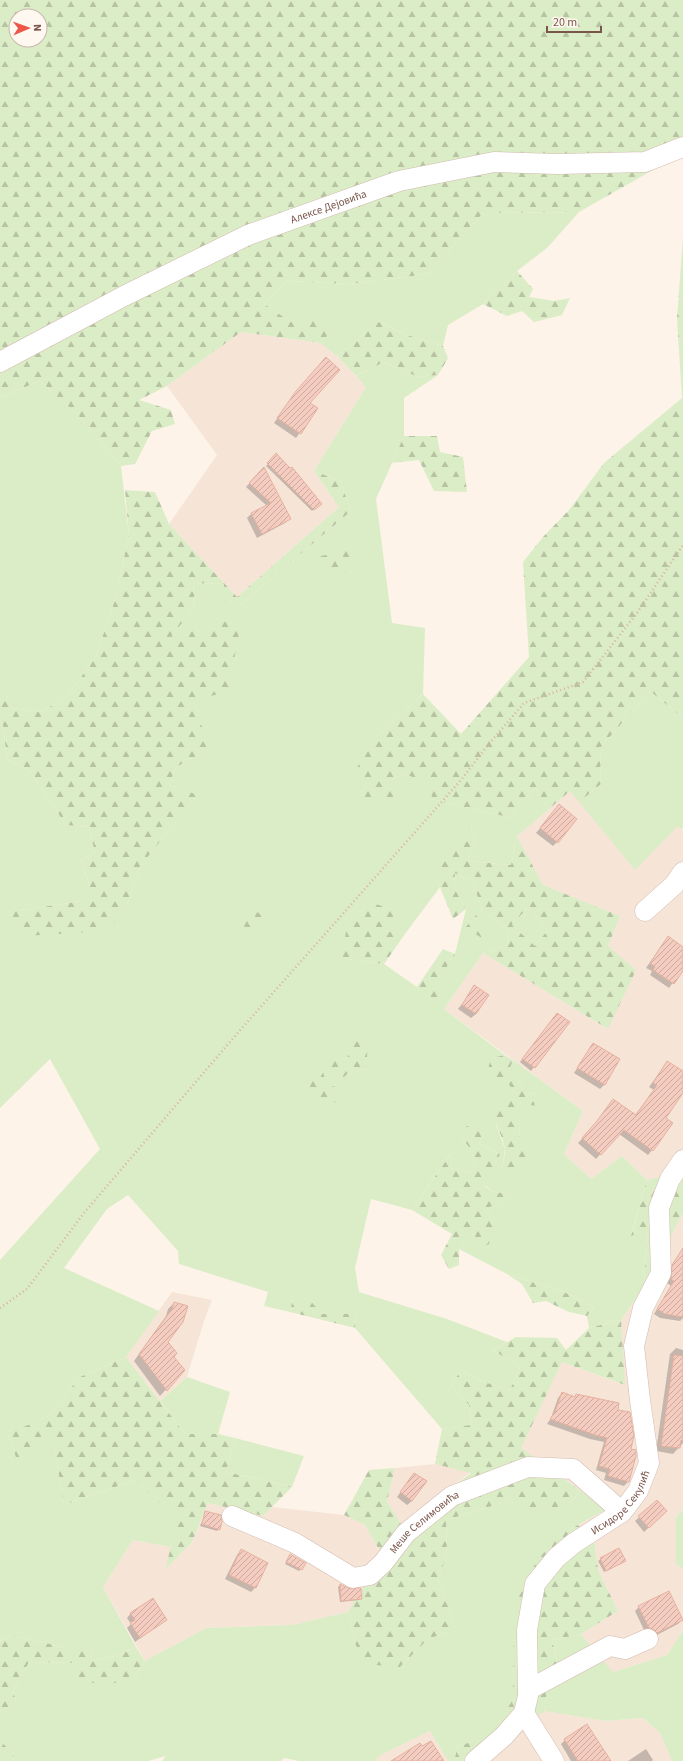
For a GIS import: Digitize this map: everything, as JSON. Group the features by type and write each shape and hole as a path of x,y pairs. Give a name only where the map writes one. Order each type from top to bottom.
{"street":[{"name":"Алексе Дејовића","path":"0,362 124,296 248,235 399,182 494,162 558,164 645,162 683,146"},
{"path":"645,910 674,885 683,872"},
{"name":"Исидоре Секулић","path":"475,1761 504,1736 524,1713 528,1696 527,1630 535,1584 556,1558 574,1543 622,1512 638,1491 649,1463 634,1346 643,1308 661,1273 659,1208 670,1179 683,1160"},
{"name":"Меше Селимовића","path":"232,1516 295,1543 353,1578 370,1575 383,1563 406,1533 452,1496 528,1467 573,1469 622,1512"},
{"path":"528,1690 610,1646 625,1649 648,1639"},
{"path":"524,1713 554,1761"}],"path":[{"path":"0,1308 27,1289 84,1213 235,1036 456,785 524,703 582,682 637,613 683,545"}],"shaded area":[{"path":"241,332 320,343 337,356 366,387 314,471 339,507 237,597 169,524 217,455 167,386"},
{"path":"570,791 678,825 683,831 683,1171 647,1180 622,1156 591,1179 564,1154 583,1111 444,1009 483,953 608,1029 608,946 620,916 543,885 517,836"},
{"path":"683,1213 683,1509 676,1517 676,1564 683,1569 683,1630 667,1655 613,1672 581,1634 618,1611 598,1570 595,1543 578,1525 607,1509 520,1448 562,1362 624,1385 621,1320 644,1287"},
{"path":"172,1292 212,1300 187,1377 160,1401 126,1357"},
{"path":"435,1464 471,1472 401,1524 387,1501 395,1468"},
{"path":"208,1503 263,1516 272,1507 344,1515 365,1525 382,1556 348,1612 292,1625 206,1628 145,1661 103,1587 133,1540 171,1547 166,1569 192,1542"},
{"path":"513,1699 544,1711 605,1721 643,1718 659,1732 672,1761 454,1761"},
{"path":"430,1731 448,1761 375,1761 379,1756"}],"green space":[{"path":"0,0 683,0 683,153 579,212 483,213 428,274 349,284 287,281 264,304 291,322 316,315 334,329 320,343 241,332 167,386 139,400 171,410 175,424 152,431 135,464 121,466 78,415 40,381 0,397"},
{"path":"579,212 547,248 517,271 483,304 448,325 443,346 407,335 379,322 337,356 320,343 334,328 291,322 264,304 287,281 349,284 428,274 483,213"},
{"path":"683,236 683,718 650,691 600,748 601,784 579,802 570,791 548,810 536,788 508,817 431,799 434,784 404,774 386,782 399,789 390,803 365,798 354,772 378,736 423,694 461,734 529,657 523,562 543,537 569,510 604,463 682,398 677,319"},
{"path":"517,271 533,289 529,297 554,301 570,298 562,315 534,322 522,311 507,316 483,304"},
{"path":"379,322 407,335 443,346 448,358 438,375 418,377 384,362 356,376 337,356"},
{"path":"384,362 418,377 438,375 404,398 404,436 376,499 392,623 425,628 423,694 378,736 386,782 404,774 435,784 431,799 508,817 536,788 548,810 517,836 511,865 468,861 476,840 470,826 437,880 440,887 405,934 384,931 342,958 384,964 417,987 432,1001 433,987 455,954 466,909 454,888 455,873 473,882 482,911 509,930 507,945 483,953 444,1009 505,1055 491,1058 516,1094 496,1125 505,1149 502,1171 519,1140 520,1121 513,1117 522,1101 539,1092 525,1095 519,1082 508,1073 513,1060 583,1111 564,1154 591,1179 622,1156 647,1180 631,1235 647,1228 644,1287 621,1320 589,1328 587,1316 594,1307 558,1289 507,1274 459,1249 474,1233 493,1223 487,1208 508,1200 511,1194 494,1192 484,1185 500,1154 479,1144 484,1133 457,1132 469,1147 475,1160 470,1174 450,1168 451,1153 412,1210 371,1199 355,1268 359,1292 447,1319 507,1342 493,1350 520,1367 510,1390 484,1382 461,1370 451,1386 469,1405 471,1426 442,1429 355,1328 356,1314 322,1314 293,1298 290,1312 264,1306 268,1292 179,1264 178,1251 128,1195 107,1209 64,1268 159,1311 126,1357 80,1377 47,1417 8,1435 18,1462 52,1433 64,1505 135,1480 179,1519 171,1547 133,1540 103,1587 136,1647 119,1655 91,1661 92,1648 65,1648 31,1639 9,1636 0,1641 0,1260 100,1149 50,1059 0,1108 0,721 3,725 7,759 29,770 66,825 89,827 95,853 81,860 91,891 82,901 15,911 127,905 141,865 197,796 169,785 176,767 212,747 187,701 170,638 195,606 193,583 224,584 239,606 351,511 340,481 314,471 366,387 356,376","holes":["349,1050 366,1069 347,1074 334,1060 347,1060"]},
{"path":"40,381 78,415 121,466 129,535 115,600 96,656 67,697 41,712 11,708 4,689 0,686 0,397"},
{"path":"404,436 437,436 440,452 463,457 467,492 434,491 419,460 392,463"},
{"path":"314,471 340,481 351,511 239,606 225,602 224,584 193,583 195,606 171,637 242,617 228,692 188,701 213,747 176,767 169,785 198,795 141,865 127,905 108,931 23,936 7,923 15,911 82,901 91,890 81,860 95,853 89,827 66,825 29,770 7,759 3,725 0,721 0,686 4,688 11,708 41,712 67,697 96,656 115,600 129,535 125,490 155,492 169,524 237,597 339,507"},
{"path":"346,546 352,549 354,565 343,574 324,571 320,556 340,553"},
{"path":"650,691 683,718 683,827 682,830 678,826 635,870 579,802 601,784 600,748"},
{"path":"470,826 476,840 468,861 511,865 517,836 543,885 620,916 608,946 636,970 608,1029 483,953 507,945 509,930 482,911 473,882 455,873 454,888 466,909 453,919 437,880 443,856","holes":["529,906 547,931 535,946 512,925"]},
{"path":"373,903 396,911 385,931 405,934 384,964 342,958 347,924"},
{"path":"529,906 547,931 535,946 512,925"},
{"path":"244,910 254,910 262,915 260,927 248,930 238,920"},
{"path":"476,915 488,933 482,938 465,928"},
{"path":"443,949 455,954 434,987 439,995 432,1001 417,987"},
{"path":"360,1034 368,1044 366,1069 347,1074 341,1080 332,1077 328,1068 335,1060 347,1060 349,1050 342,1045 344,1038"},
{"path":"505,1055 513,1060 508,1073 519,1082 525,1095 540,1092 534,1106 522,1101 514,1117 520,1121 519,1140 530,1149 527,1169 515,1175 502,1171 505,1149 496,1124 494,1112 500,1098 516,1094 507,1082 487,1073 491,1058"},
{"path":"323,1072 327,1086 338,1087 339,1100 330,1105 317,1099 318,1090 310,1088 311,1074"},
{"path":"467,1126 484,1133 479,1144 500,1154 484,1186 494,1192 511,1194 508,1200 487,1208 493,1223 489,1244 480,1249 474,1233 459,1249 459,1265 449,1269 441,1255 452,1234 412,1210 452,1152 450,1168 470,1174 475,1160 469,1147 457,1132"},
{"path":"683,1171 683,1213 644,1287 647,1229 631,1236 647,1180"},
{"path":"507,1274 558,1289 594,1307 587,1316 569,1312 546,1301 533,1303 522,1284"},
{"path":"307,1297 322,1314 356,1314 355,1328 290,1312 293,1298"},
{"path":"621,1320 625,1385 562,1362 521,1448 581,1491 569,1503 529,1516 514,1499 446,1520 447,1555 438,1579 457,1631 429,1638 400,1667 364,1664 355,1643 348,1612 382,1555 365,1525 344,1515 369,1470 395,1468 387,1501 401,1524 471,1473 435,1464 442,1429 471,1425 469,1405 451,1386 461,1370 484,1382 510,1390 520,1367 493,1350 516,1337 557,1338 566,1350 589,1328"},
{"path":"126,1357 185,1434 218,1434 235,1438 226,1472 292,1487 263,1516 208,1503 192,1542 165,1570 178,1519 135,1480 64,1505 52,1434 18,1463 8,1435 0,1443 0,1437 47,1417 80,1377"},
{"path":"187,1377 230,1392 218,1434 185,1434 160,1401"},
{"path":"235,1438 304,1456 292,1487 226,1472"},
{"path":"581,1491 607,1509 558,1536 513,1665 513,1699 492,1736 458,1746 454,1761 448,1761 430,1731 379,1756 375,1761 299,1761 284,1758 281,1761 162,1761 166,1756 148,1761 14,1761 13,1753 0,1741 0,1712 16,1702 13,1691 29,1662 78,1663 76,1682 134,1680 145,1661 206,1628 292,1625 348,1612 355,1643 400,1667 429,1638 457,1631 438,1579 447,1555 446,1520 514,1499 569,1503"},
{"path":"683,1509 683,1569 676,1564 676,1517"},
{"path":"578,1525 595,1544 598,1570 618,1611 581,1634 552,1640 558,1666 547,1692 544,1711 516,1736 479,1761 454,1761 458,1746 492,1736 513,1699 514,1607 536,1562 558,1536"},
{"path":"683,1630 683,1761 672,1761 659,1732 643,1718 605,1721 544,1711 547,1692 558,1666 552,1640 581,1634 613,1672 667,1655"},
{"path":"9,1636 31,1639 65,1648 92,1648 91,1661 119,1655 136,1647 145,1661 134,1680 109,1684 76,1682 77,1663 29,1662 13,1691 16,1702 0,1712 0,1641"},
{"path":"0,1741 13,1753 14,1761 0,1761"}],"building":[{"path":"326,357 340,370 310,403 318,408 301,434 277,418 296,391"},
{"path":"276,453 290,468 292,467 322,504 314,510 267,463"},
{"path":"264,467 291,519 262,534 251,513 271,503 249,483"},
{"path":"559,804 577,819 558,843 540,828"},
{"path":"668,936 683,947 683,971 674,984 653,970 655,967 650,963"},
{"path":"474,985 489,995 476,1014 462,1005"},
{"path":"557,1013 570,1022 535,1068 522,1059"},
{"path":"593,1043 620,1059 605,1085 577,1068"},
{"path":"667,1061 683,1071 683,1093 666,1118 673,1123 653,1151 624,1130 601,1155 582,1138 613,1099 636,1115 657,1085 653,1083"},
{"path":"683,1248 683,1317 665,1314 657,1309 674,1281 671,1279 672,1265"},
{"path":"174,1302 188,1306 183,1322 168,1342 177,1353 174,1357 185,1370 167,1391 139,1354 172,1309"},
{"path":"674,1355 683,1356 683,1441 681,1440 680,1448 661,1446"},
{"path":"562,1392 575,1397 576,1394 619,1403 618,1410 630,1412 634,1436 631,1449 636,1450 636,1456 629,1482 608,1476 610,1469 599,1466 607,1438 550,1419 555,1412"},
{"path":"414,1473 427,1481 412,1501 400,1492"},
{"path":"657,1500 667,1511 649,1528 638,1516"},
{"path":"205,1511 221,1515 222,1521 220,1530 202,1524"},
{"path":"619,1548 626,1561 606,1571 600,1558"},
{"path":"241,1549 268,1563 256,1588 229,1575"},
{"path":"290,1554 306,1563 302,1570 286,1562"},
{"path":"340,1584 348,1588 361,1588 362,1599 341,1601"},
{"path":"669,1591 683,1620 657,1633 649,1628 638,1606"},
{"path":"153,1598 167,1620 140,1638 130,1623 135,1620 130,1613"},
{"path":"587,1724 611,1761 578,1761 564,1739"},
{"path":"431,1741 444,1761 391,1761 420,1743 422,1746"}]}
